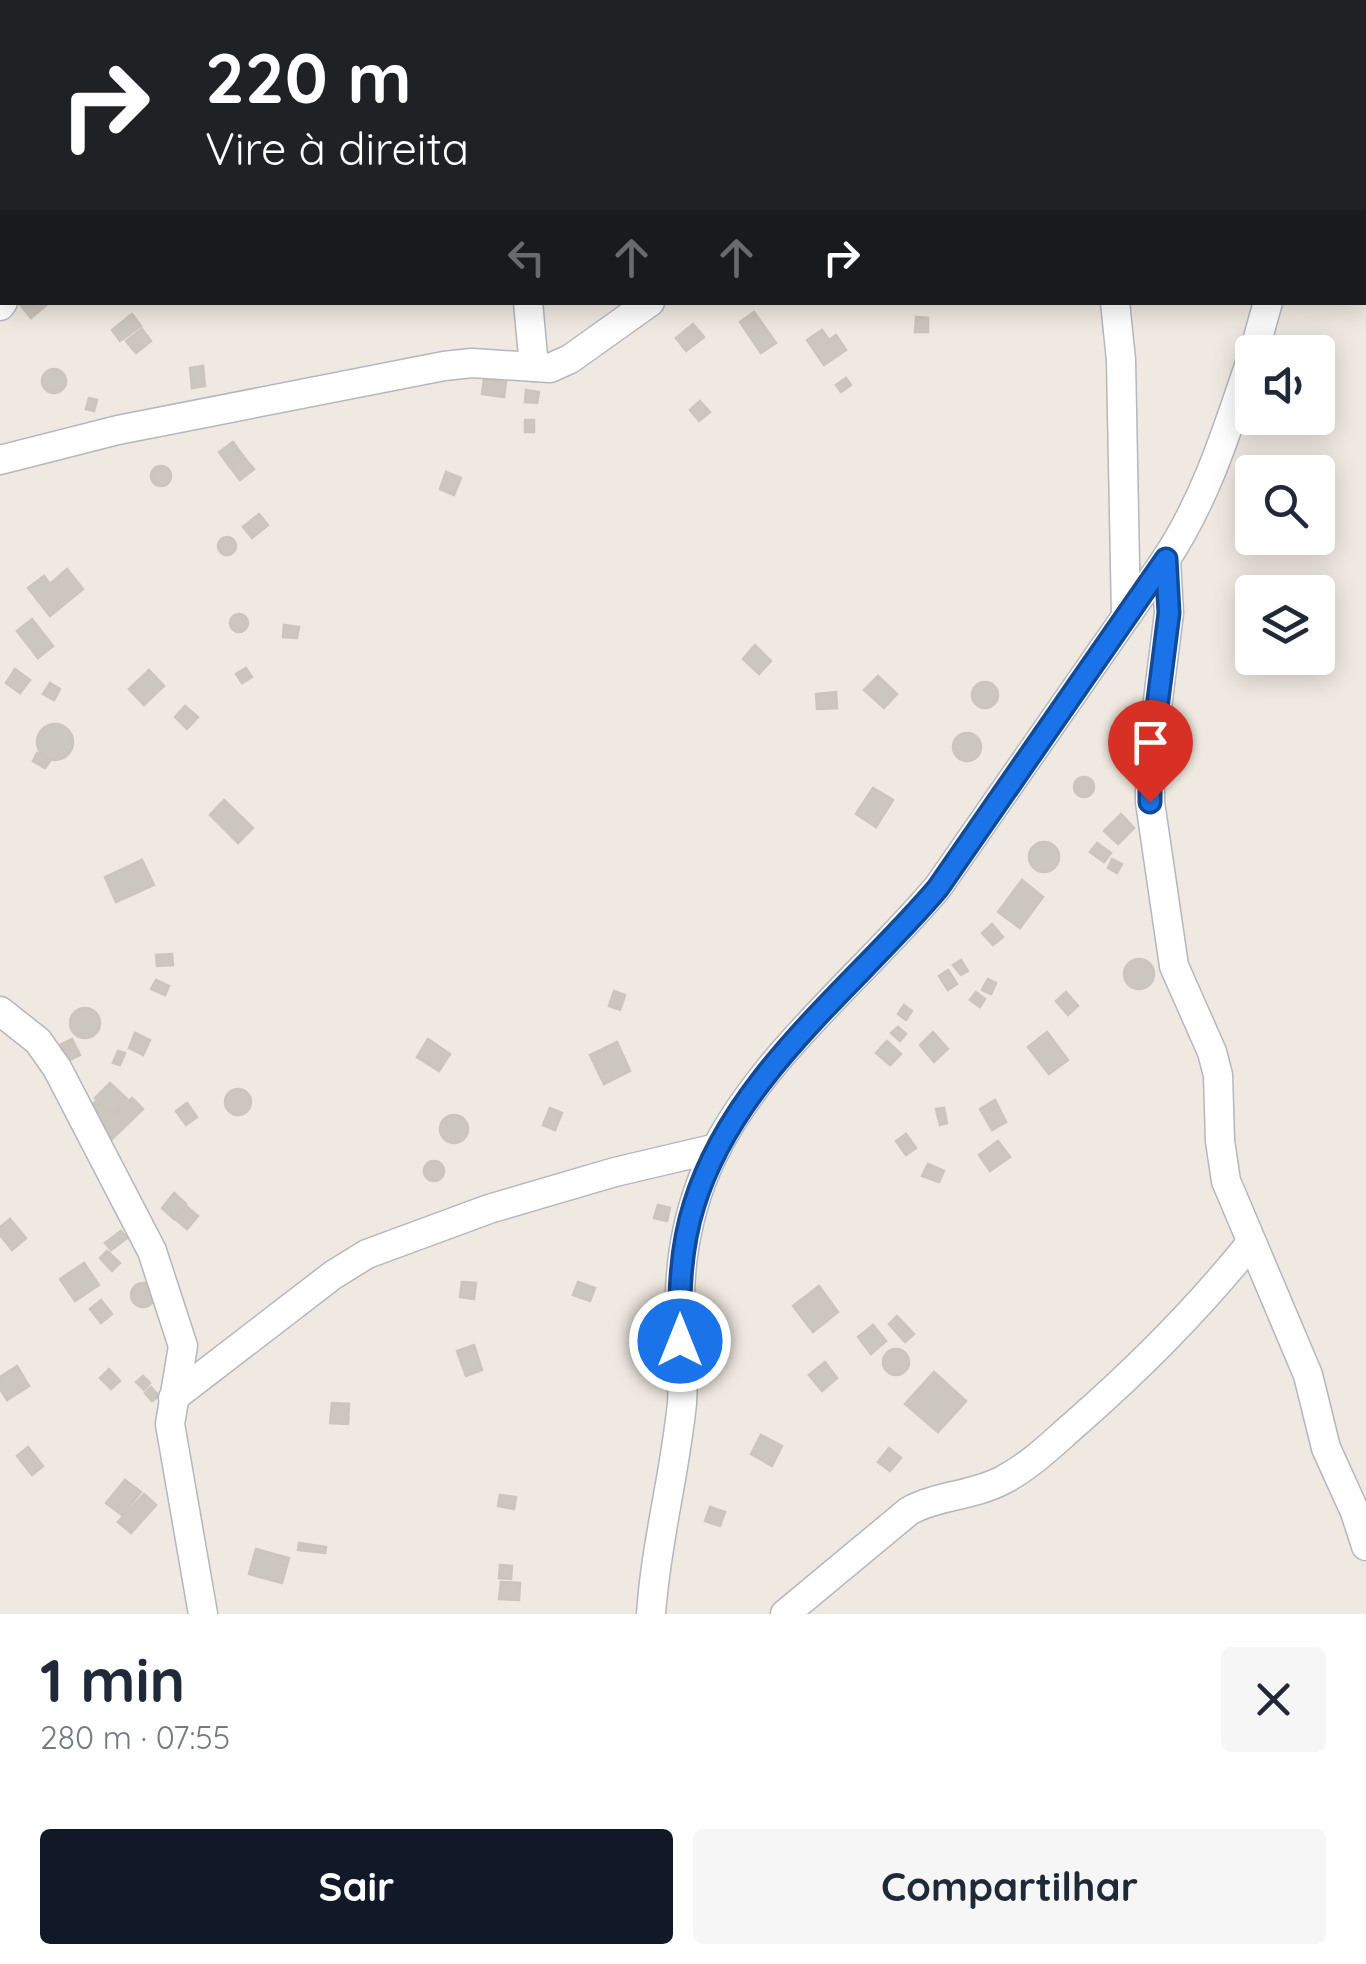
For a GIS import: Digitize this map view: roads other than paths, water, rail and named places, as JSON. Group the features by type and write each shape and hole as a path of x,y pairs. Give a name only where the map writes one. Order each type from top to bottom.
{"street":[{"path":"528,305 534,367"},
{"path":"0,460 118,430 444,366 472,363 550,368 570,359 646,305"},
{"path":"1115,305 1121,360 1126,616"},
{"path":"1259,335 1267,305"},
{"path":"651,1614 661,1522 678,1440 682,1396 682,1253 694,1204 717,1148 785,1053 938,888 1188,525 1217,461 1235,408"},
{"path":"1166,559 1169,613 1150,763 1150,802 1174,966 1212,1052 1218,1076 1226,1181 1308,1374 1326,1448 1366,1546"},
{"path":"0,1010 38,1041 57,1068 152,1252 184,1346 170,1424 203,1614"},
{"path":"173,1398 334,1274 368,1254 489,1209 614,1172 717,1148"},
{"path":"785,1614 909,1511 922,1504 982,1490 1028,1465 1140,1368 1204,1302 1250,1244"}]}
